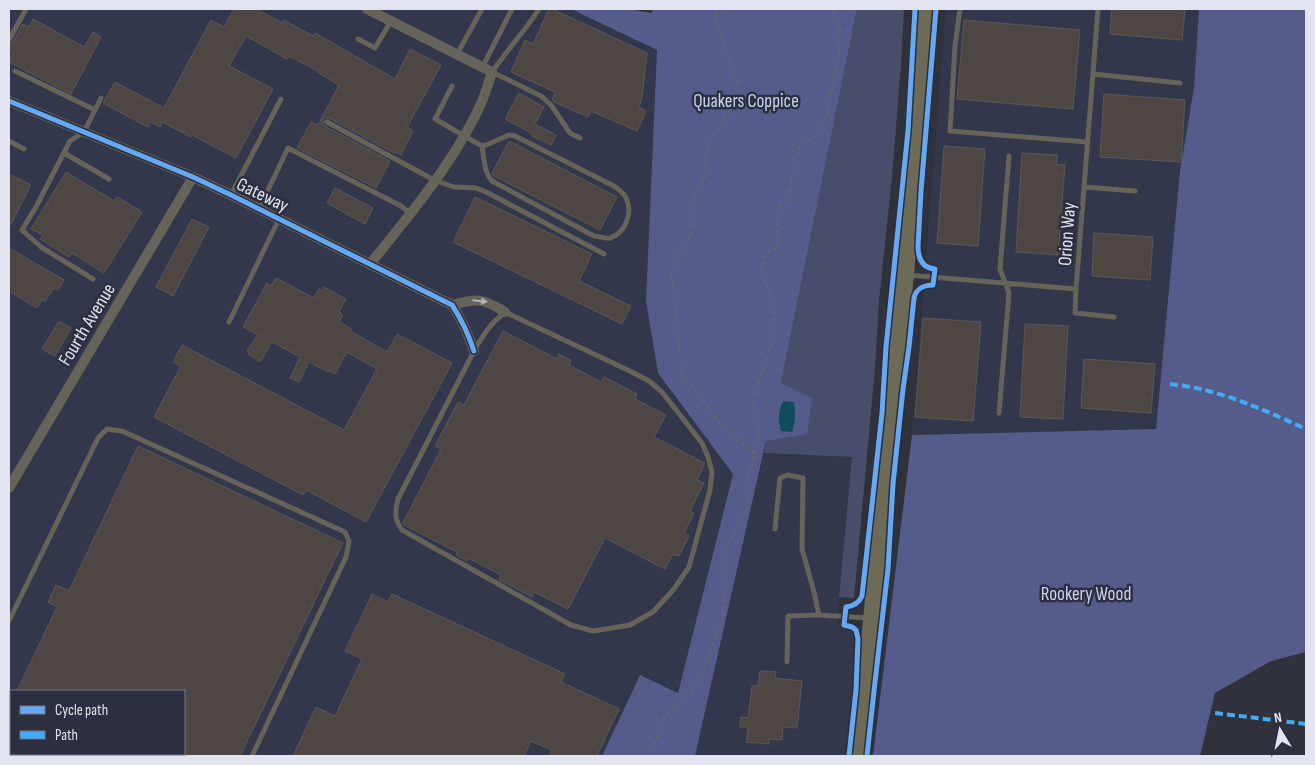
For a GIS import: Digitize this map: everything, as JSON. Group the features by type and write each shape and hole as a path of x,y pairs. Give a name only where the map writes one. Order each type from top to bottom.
{"highway":[{"path":"859,756 904,275 926,9"}],"street":[{"path":"367,9 492,72 480,106 465,136 410,213 370,264"},
{"name":"Gateway","path":"9,101 192,177 452,305"},
{"name":"Fourth Avenue","path":"9,488 192,177"},
{"path":"474,351 463,321 452,305 468,300 478,300 490,302 505,312"}],"lane":[{"path":"9,40 26,9"},
{"path":"457,54 482,9"},
{"path":"483,66 512,9"},
{"path":"539,9 492,72 541,96 551,105 570,133 580,138"},
{"path":"960,9 955,46 950,131 1087,142"},
{"name":"Orion Way","path":"904,275 1076,289 1098,9"},
{"path":"358,39 375,48 391,21"},
{"path":"15,71 95,110"},
{"path":"1093,74 1180,83"},
{"path":"452,86 435,120 482,146 509,135 515,136 614,186 621,191 629,207 625,226 618,234 608,238 594,236 492,181 488,176 482,146"},
{"path":"92,279 41,247 22,230 70,141 84,132 102,98"},
{"path":"230,195 281,100"},
{"path":"327,122 434,180 454,187 476,188 486,192 604,254"},
{"path":"9,141 24,149"},
{"path":"259,209 288,148 401,206 410,213"},
{"path":"64,153 109,179"},
{"path":"999,414 1009,293 1000,269 1009,156"},
{"path":"1084,187 1135,191"},
{"path":"229,322 279,219"},
{"path":"1076,289 1075,314 1114,317"},
{"path":"505,312 649,381 662,392 702,443 708,457 712,472 710,490 688,567 674,589 653,612 630,625 593,631 571,625 402,530 397,523 395,512 398,499 474,351 494,320 505,312"},
{"path":"9,621 98,438 107,429 122,431 345,532 349,541 346,557 252,756"},
{"path":"775,528 780,478 788,475 804,478 802,549 819,615"},
{"path":"786,662 788,616 819,615 872,618"}],"path":[{"path":"723,9 715,17 738,84 730,111 707,147 703,183 694,198 693,231 671,269 682,375 727,430 755,454"},
{"path":"650,756 665,716 699,682 724,616 726,549 748,506 746,484 755,454 759,429 753,400 773,340 774,307 761,270 767,253 777,248 778,211 790,192 793,151 818,134 827,114 838,57 840,29 832,9"}],"shaded area":[{"path":"9,9 571,9 657,50 646,301 658,373 733,474 678,693 640,675 602,756 9,756"},
{"path":"857,9 904,9 892,177 879,301 875,368 854,598 839,597 852,457 764,453 781,383"},
{"path":"946,9 1199,9 1194,88 1180,171 1156,430 912,435"},
{"path":"783,401 794,402 795,417 792,432 781,431 779,416"},
{"path":"764,453 852,457 838,627 847,627 854,632 855,639 849,728 845,756 695,756"}],"green space":[{"name":"Quakers Coppice","path":"571,9 627,9 652,13 652,9 857,9 781,383 812,398 807,434 766,441 695,756 602,756 640,675 678,693 733,474 658,373 646,301 657,50"},
{"name":"Rookery Wood","path":"1199,9 1306,9 1306,652 1271,661 1215,693 1200,756 873,756 912,435 1156,429 1180,171 1194,88"}],"building":[{"path":"234,9 256,9 283,23 284,20 313,36 315,33 395,79 410,49 441,65 407,127 413,131 401,155 329,118 323,120 325,126 390,161 376,188 297,148 311,122 318,125 339,85 318,71 289,56 287,59 246,36 229,66 273,89 236,158 162,122 160,127 150,122 148,127 103,103 115,82 164,108 211,20 224,27"},
{"path":"549,9 647,53 642,98 639,107 646,111 637,131 591,111 588,117 554,102 552,100 555,92 511,72 525,40 533,44"},
{"path":"1112,9 1185,9 1182,40 1110,34"},
{"path":"33,19 84,47 93,32 101,37 71,94 9,62 13,53 9,51 10,44 23,24 28,27"},
{"path":"964,20 1080,30 1073,109 957,99"},
{"path":"519,93 544,107 535,124 556,135 551,145 532,136 533,134 505,119"},
{"path":"1104,94 1185,100 1181,162 1100,157"},
{"path":"509,141 617,197 600,230 494,176 492,173"},
{"path":"944,146 985,149 978,246 937,243"},
{"path":"1022,153 1057,155 1057,165 1065,164 1058,255 1016,252"},
{"path":"66,172 114,201 117,197 142,212 104,273 72,253 69,257 40,239 43,235 31,229"},
{"path":"9,174 31,185 9,228"},
{"path":"335,188 373,208 365,224 327,203"},
{"path":"475,197 592,254 579,281 631,306 622,324 453,242"},
{"path":"192,219 209,227 173,296 156,287"},
{"path":"1094,233 1153,237 1150,280 1092,276"},
{"path":"9,248 64,280 58,290 54,288 45,301 42,300 37,308 9,291"},
{"path":"276,278 314,298 319,289 322,291 324,287 346,299 339,312 343,315 339,322 351,329 350,331 387,352 397,334 452,363 366,522 306,490 303,495 154,417 181,366 173,362 182,345 344,430 377,369 347,352 335,374 309,362 299,382 290,378 300,357 272,342 260,362 248,354 249,352 247,351 258,335 243,327 267,283 271,286"},
{"path":"923,318 981,322 973,421 915,417"},
{"path":"59,321 71,328 55,356 42,349"},
{"path":"1025,324 1068,326 1063,419 1020,417"},
{"path":"503,331 557,359 559,354 571,360 569,365 601,382 604,377 637,394 635,399 666,415 654,437 705,463 697,480 704,483 690,511 694,513 684,533 689,536 679,556 673,554 665,569 605,538 568,609 534,592 532,597 499,580 501,575 468,558 467,561 456,555 457,552 404,525 403,523 441,449 435,446 458,402 464,405"},
{"path":"1084,359 1155,364 1151,413 1081,408"},
{"path":"138,446 343,543 240,756 184,756 185,690 17,690 57,607 48,602 56,585 69,591"},
{"path":"372,594 388,602 392,594 565,674 561,682 619,709 597,756 555,756 550,754 552,750 531,741 524,756 293,756 316,707 335,716 362,659 345,651"},
{"path":"760,671 776,672 775,678 802,681 797,728 783,727 782,740 769,739 769,744 746,742 748,728 740,727 741,717 748,718 752,686 758,686"}],"marked path":[{"path":"1170,384 1223,395 1257,407 1306,429"},
{"path":"1215,713 1306,724"}],"cycle path":[{"path":"849,756 856,690 858,639 856,630 844,625 846,607 856,604 862,596 882,413 886,347 908,131 915,9"},
{"path":"867,756 888,569 893,484 914,298 921,288 933,285 935,269 927,267 922,262 918,246 936,9"},
{"path":"9,101 193,177 452,305 459,316 474,351"}]}
